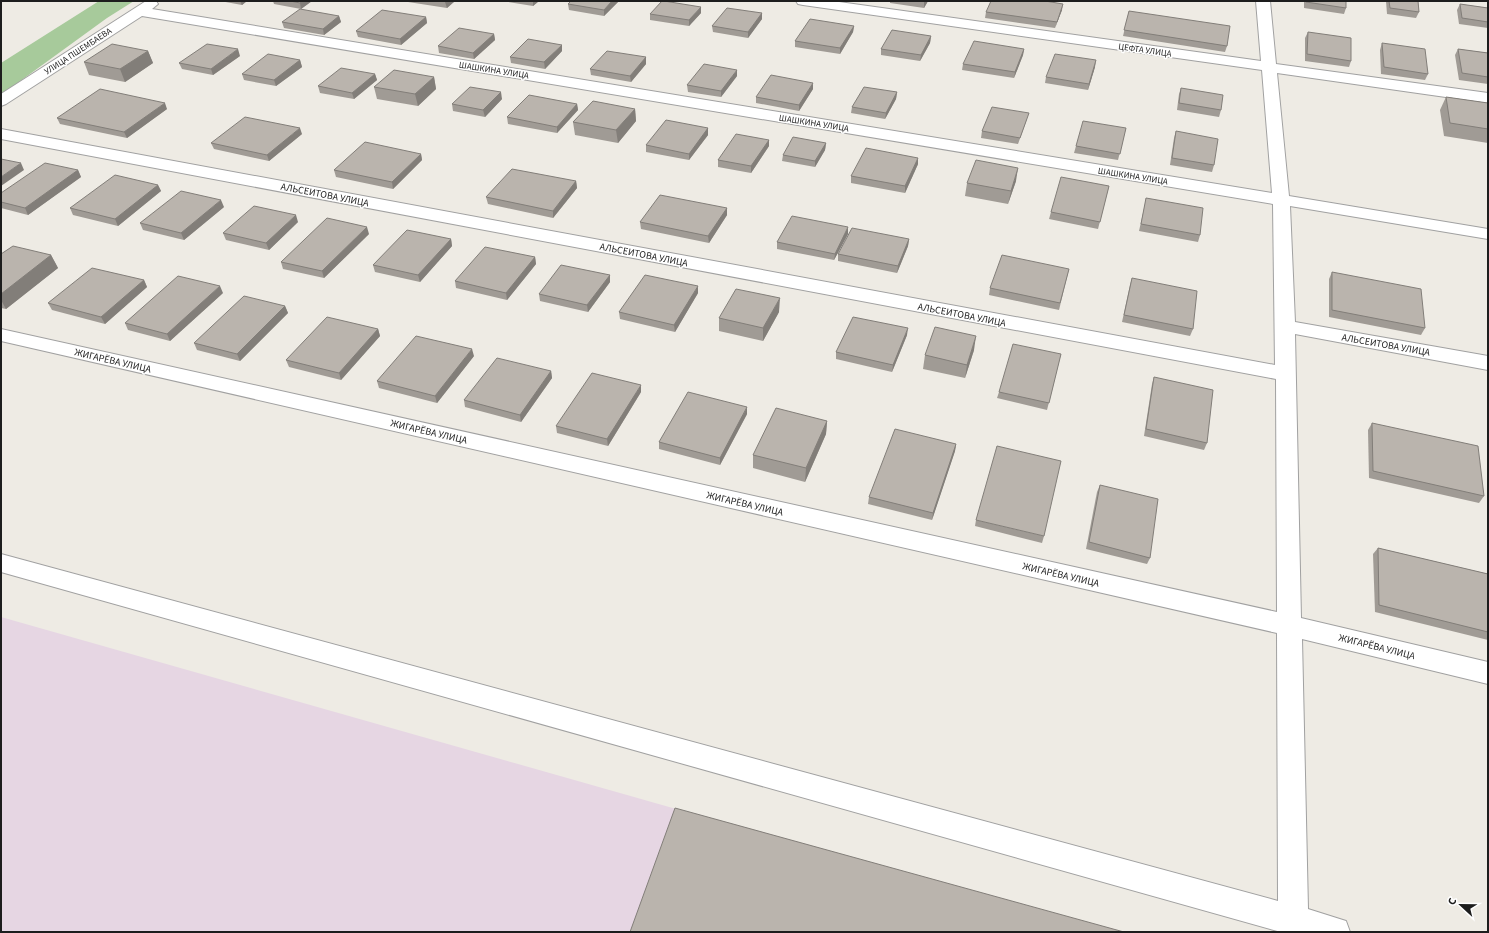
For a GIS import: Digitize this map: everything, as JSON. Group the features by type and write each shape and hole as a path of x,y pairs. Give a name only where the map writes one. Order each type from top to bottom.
{"street":[{"name":"УЛИЦА ПШЕМБАЕВА","path":"1,101 155,1"},
{"name":"ЦЕФТА УЛИЦА","path":"803,1 1488,98"},
{"path":"1263,1 1281,200 1286,374 1288,625 1293,921"},
{"name":"ШАШКИНА УЛИЦА","path":"140,11 1488,234"},
{"name":"АЛЬСЕИТОВА УЛИЦА","path":"1,134 1286,374"},
{"name":"АЛЬСЕИТОВА УЛИЦА","path":"1285,326 1488,363"},
{"name":"ЖИГАРЁВА УЛИЦА","path":"1,335 1288,625 1488,673"},
{"path":"1,563 1335,932"}],"shaded area":[{"path":"1,617 1109,932 1,932"}],"green space":[{"path":"99,1 134,1 107,18 1,95 1,63"}],"building":[{"path":"290,1 302,1 300,3"},
{"path":"571,1 612,1 604,10 568,4"},
{"path":"662,1 701,7 689,20 650,14"},
{"path":"991,1 1045,1 1063,4 1057,22 986,12"},
{"path":"1346,1 1346,8 1306,2"},
{"path":"1389,1 1418,1 1419,12 1390,8"},
{"path":"1460,4 1488,8 1488,22 1462,18"},
{"path":"727,8 762,13 748,32 712,26"},
{"path":"300,9 339,16 323,29 282,22"},
{"path":"382,10 426,17 400,39 356,31"},
{"path":"1129,11 1230,26 1227,46 1124,30"},
{"path":"810,19 854,26 840,48 795,41"},
{"path":"459,28 494,34 473,53 438,46"},
{"path":"892,30 931,36 921,55 881,49"},
{"path":"1308,32 1351,38 1351,61 1307,54"},
{"path":"528,39 562,45 544,62 510,57"},
{"path":"974,41 1024,49 1015,72 963,64"},
{"path":"1382,43 1425,49 1428,74 1384,67"},
{"path":"112,44 148,51 120,69 84,62"},
{"path":"207,44 238,49 211,69 179,63"},
{"path":"1458,49 1488,53 1488,77 1462,73"},
{"path":"607,51 646,57 630,76 590,69"},
{"path":"268,54 300,60 274,80 242,74"},
{"path":"1055,54 1096,60 1089,84 1046,77"},
{"path":"704,64 737,70 721,91 687,85"},
{"path":"341,68 375,74 352,93 318,86"},
{"path":"394,70 434,77 415,94 374,87"},
{"path":"771,75 813,83 799,105 756,97"},
{"path":"470,87 501,92 483,110 452,104"},
{"path":"864,87 897,92 886,113 852,107"},
{"path":"1181,88 1223,95 1221,110 1179,103"},
{"path":"100,89 165,103 124,132 57,118"},
{"path":"529,95 577,104 557,127 507,117"},
{"path":"1446,97 1488,103 1488,129 1450,123"},
{"path":"593,101 635,109 616,130 573,122"},
{"path":"992,107 1029,113 1020,138 982,131"},
{"path":"245,117 300,128 267,155 211,143"},
{"path":"666,120 708,128 689,154 646,145"},
{"path":"1083,121 1126,128 1120,154 1076,146"},
{"path":"1176,131 1218,139 1214,165 1172,158"},
{"path":"736,134 769,140 751,166 718,160"},
{"path":"793,137 826,143 815,161 783,155"},
{"path":"365,142 421,154 392,182 334,170"},
{"path":"866,148 918,158 905,186 851,176"},
{"path":"1,159 21,163 1,177"},
{"path":"976,160 1018,168 1011,191 967,183"},
{"path":"45,163 78,170 25,208 1,202 1,193"},
{"path":"512,169 576,181 553,211 486,197"},
{"path":"115,175 158,185 115,219 70,208"},
{"path":"1061,177 1109,186 1100,222 1051,212"},
{"path":"181,191 221,200 181,233 140,223"},
{"path":"660,195 727,208 708,236 640,222"},
{"path":"1146,198 1203,208 1200,235 1141,224"},
{"path":"254,206 296,215 266,243 223,233"},
{"path":"792,216 848,227 835,254 777,242"},
{"path":"327,218 367,227 322,271 281,262"},
{"path":"852,228 909,239 898,266 838,254"},
{"path":"407,230 451,239 418,275 373,265"},
{"path":"13,246 51,255 1,294 1,254"},
{"path":"485,247 535,257 506,293 455,281"},
{"path":"1002,255 1069,269 1060,303 990,288"},
{"path":"561,265 610,275 587,305 539,294"},
{"path":"92,268 144,280 101,317 48,303"},
{"path":"1332,272 1421,289 1425,328 1332,310"},
{"path":"645,275 698,286 674,325 619,312"},
{"path":"178,276 220,286 167,334 125,323"},
{"path":"1132,278 1197,291 1193,329 1124,315"},
{"path":"736,289 780,298 763,328 719,318"},
{"path":"244,296 285,306 237,354 194,343"},
{"path":"327,317 378,329 339,373 286,360"},
{"path":"853,317 908,328 893,365 836,352"},
{"path":"935,327 976,336 967,365 925,355"},
{"path":"416,336 472,349 435,396 377,381"},
{"path":"1013,344 1061,354 1049,403 999,392"},
{"path":"497,358 551,371 520,415 464,400"},
{"path":"592,373 641,385 607,439 556,426"},
{"path":"1154,377 1213,390 1207,443 1146,429"},
{"path":"688,392 747,407 720,458 659,442"},
{"path":"776,408 827,421 806,468 753,455"},
{"path":"1372,423 1478,446 1484,496 1373,471"},
{"path":"895,429 956,444 933,513 869,497"},
{"path":"997,446 1061,461 1044,536 976,520"},
{"path":"1100,485 1158,499 1150,558 1089,542"},
{"path":"1378,548 1488,574 1488,632 1379,605"},
{"path":"675,808 1124,932 630,932"}]}
